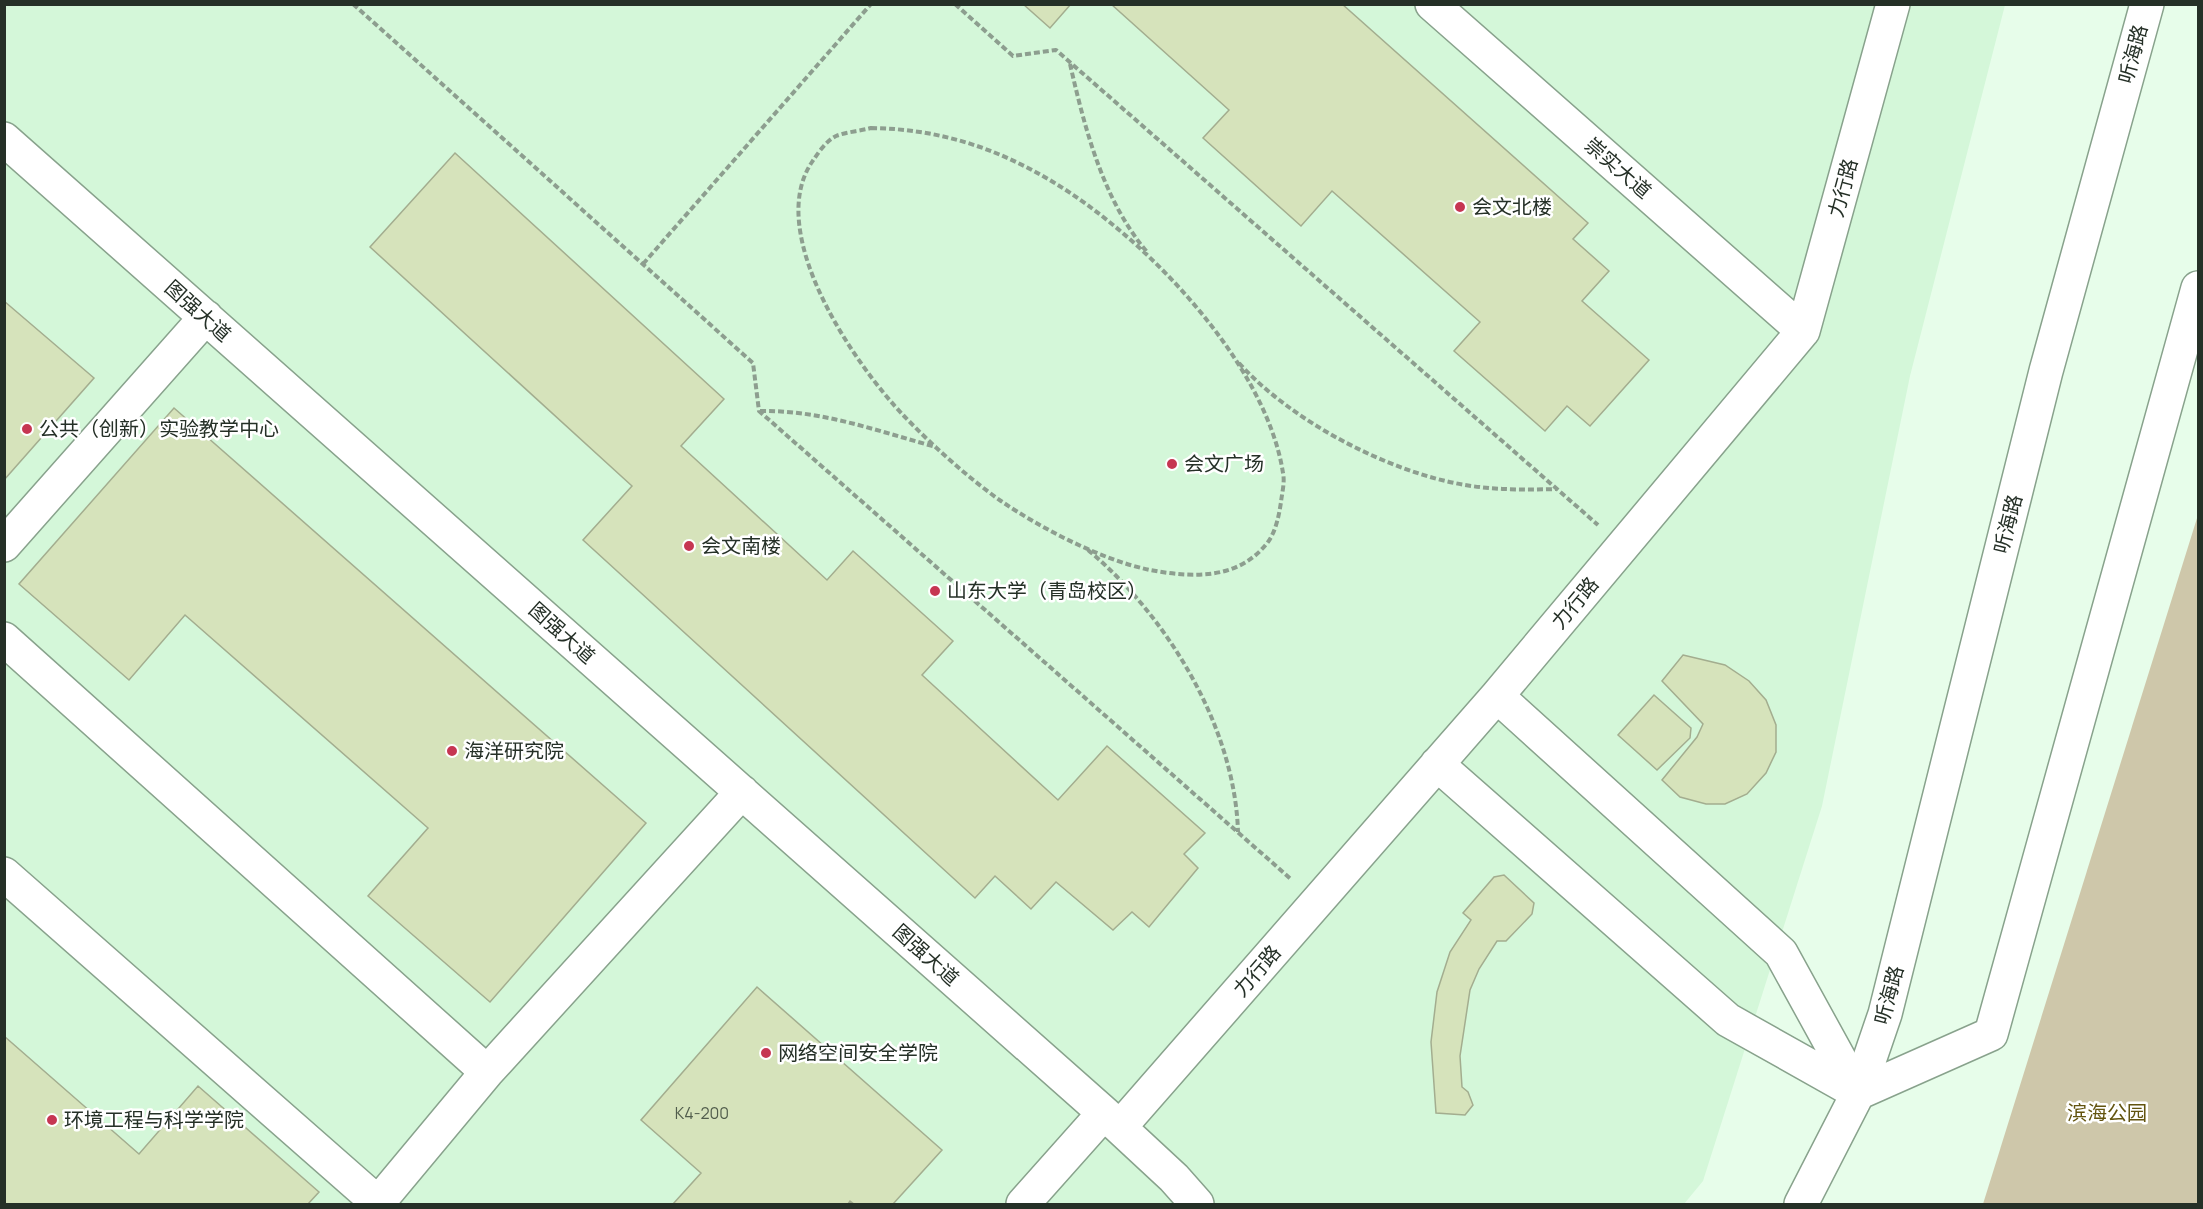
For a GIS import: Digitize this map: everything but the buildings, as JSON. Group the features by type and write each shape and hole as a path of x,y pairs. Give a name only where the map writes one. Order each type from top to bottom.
{"main road":[{"name":"崇实大道","path":"1432,4 1803,331"},
{"name":"力行路","path":"1023,1204 1112,1120 1317,902 1497,696 1803,331 1893,4"},
{"name":"听海路","path":"1801,1204 1858,1093 1885,1014 2046,371 2147,4"},
{"name":"图强大道","path":"4,139 1112,1120 1197,1204"},
{"path":"1858,1093 1991,1034 2199,288"},
{"path":"4,545 206,317"},
{"path":"4,639 487,1072"},
{"path":"1497,696 1781,953 1858,1093"},
{"path":"1437,764 1728,1020 1858,1093"},
{"path":"4,874 378,1204 487,1072 742,792"}],"path":[{"path":"353,4 753,363 759,411 1317,902"},
{"path":"643,264 871,4"},
{"path":"955,4 1013,56 1056,50 1622,546"},
{"path":"1070,63 1097,161 1133,235 1211,325 1254,392 1273,437 1284,476 1279,513 1272,537 1258,555 1241,566 1210,575 1171,574 1143,568 1085,547 1001,501 904,416 841,334 815,280 800,238 797,200 806,170 819,151 834,137 870,128 938,133 977,146 1051,181 1112,224 1157,264"},
{"path":"1232,356 1255,381 1295,412 1373,456 1465,485 1527,490 1557,489"},
{"path":"759,411 791,411 826,416 938,447"},
{"path":"1085,547 1113,571 1144,604 1198,688 1219,737 1231,775 1237,802 1238,833"}],"shaded area":[{"name":"山东大学（青岛校区）","path":"5,5 2005,5 1910,376 1822,806 1703,1181 1684,1204 5,1204"}],"green space":[{"name":"滨海公园","path":"2198,515 2198,1204 1983,1204"}],"place":[{"name":"会文北楼","path":"1460,207"},
{"name":"公共（创新）实验教学中心","path":"27,429"},
{"name":"会文广场","path":"1172,464"},
{"name":"会文南楼","path":"689,546"},
{"name":"山东大学（青岛校区）","path":"935,591"},
{"name":"海洋研究院","path":"452,751"},
{"name":"网络空间安全学院","path":"766,1053"},
{"name":"环境工程与科学学院","path":"52,1120"}]}
